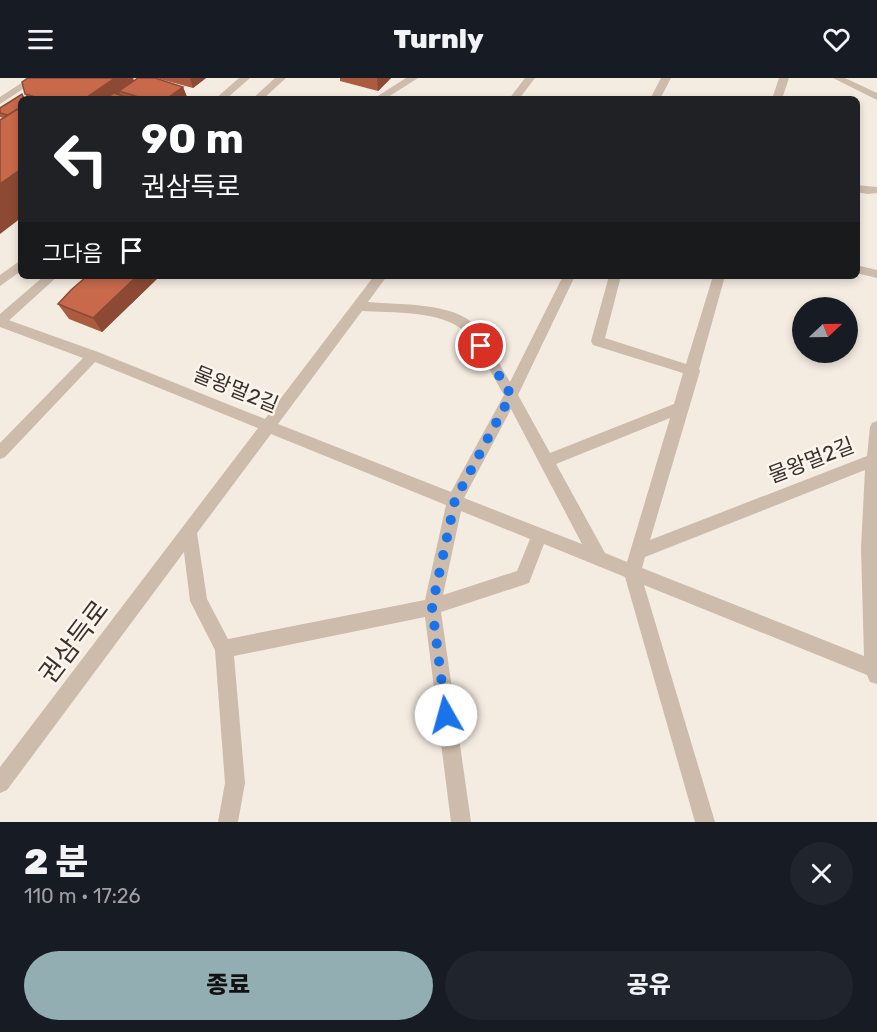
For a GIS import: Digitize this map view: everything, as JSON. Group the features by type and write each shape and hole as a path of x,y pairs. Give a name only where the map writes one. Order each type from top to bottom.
{"street":[{"path":"0,101 35,78"},
{"path":"224,96 245,78"},
{"path":"260,96 281,78"},
{"path":"383,96 413,78"},
{"path":"516,96 530,78"},
{"path":"657,96 666,78"},
{"path":"778,96 784,78"},
{"path":"838,78 877,97"},
{"path":"860,189 868,192 877,190"},
{"path":"0,282 18,267"},
{"path":"860,270 877,274"},
{"path":"0,322 49,279"},
{"name":"권삼득로","path":"0,783 379,279"},
{"path":"460,822 432,607 455,500 511,395 568,279"},
{"path":"614,279 598,340 691,377"},
{"path":"705,822 632,572 718,279"},
{"path":"359,306 434,312 459,320 471,330 511,395 599,559"},
{"name":"물왕멀2길","path":"0,322 93,356 455,500 876,671 869,608 873,460 638,552"},
{"path":"0,453 93,356"},
{"path":"546,461 682,407"},
{"path":"873,460 877,427"},
{"path":"189,531 199,601 224,649 235,783 228,822"},
{"path":"224,649 432,607 523,576 539,536"}],"building":[{"path":"28,78 115,78 88,96 32,96 25,94 22,82"},
{"path":"138,78 155,78 183,87 170,96 135,96 119,91"},
{"path":"18,97 18,109 8,115 0,113 0,108"},
{"path":"18,109 18,171 0,184 0,120"},
{"path":"84,279 134,279 93,318 58,304"}],"route":[{"path":"446,715 432,607 455,500 511,395 481,346"}]}
